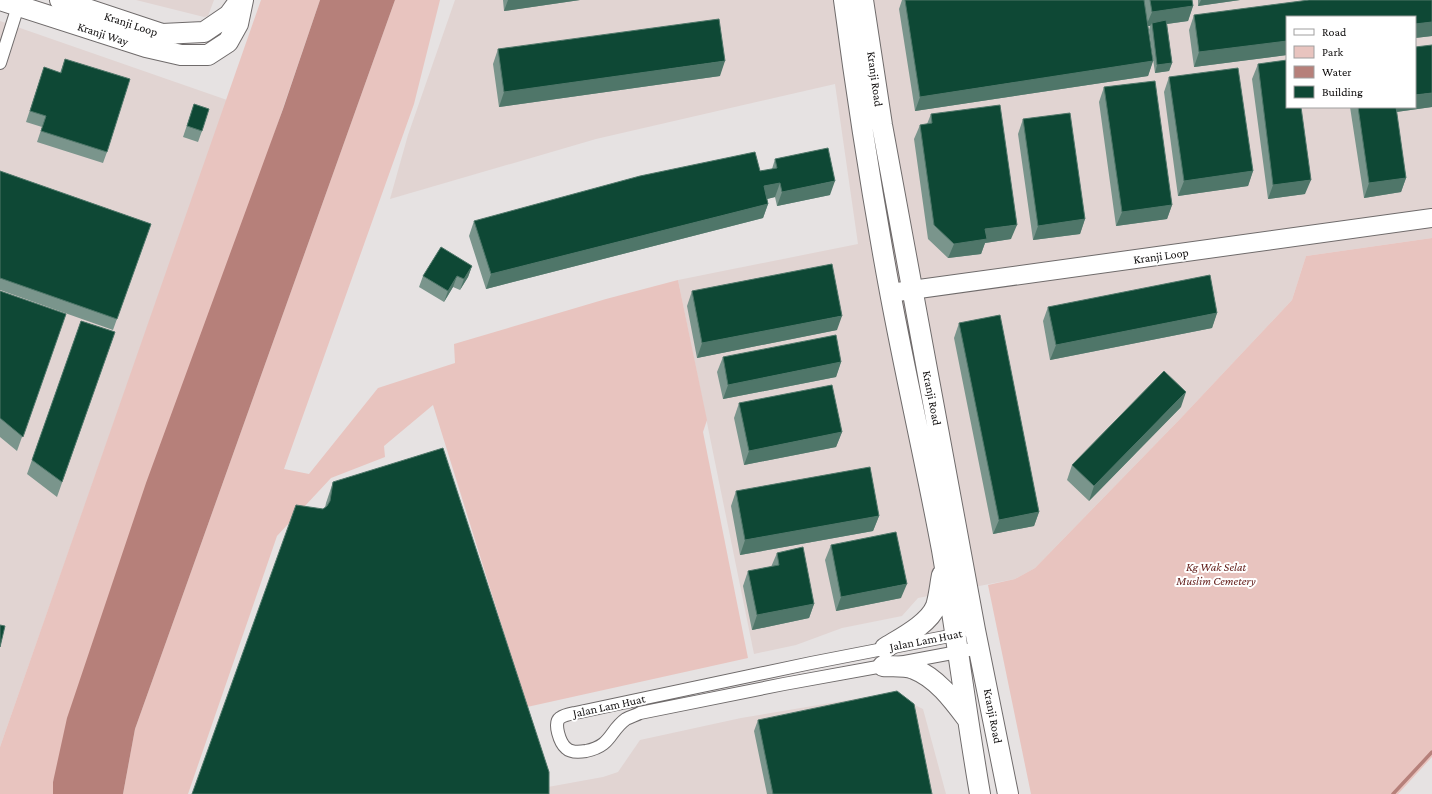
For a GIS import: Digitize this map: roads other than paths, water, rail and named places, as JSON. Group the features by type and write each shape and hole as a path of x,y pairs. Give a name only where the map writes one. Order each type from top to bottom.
{"main road":[{"name":"Kranji Loop","path":"60,0 83,5 162,34 204,32 229,15 240,0"},
{"name":"Kranji Way","path":"13,2 146,47 181,55 208,55 228,42 238,24 243,0"},
{"name":"Kranji Road","path":"844,0 862,130 890,293 944,564 967,641 1008,794"},
{"name":"Kranji Road","path":"864,0 882,125 911,289 967,641 969,721 980,794"},
{"path":"944,564 936,605 931,614 884,657 913,668 934,680 953,700 969,721"}],"street":[{"path":"0,63 13,2"},
{"name":"Kranji Loop","path":"890,293 1432,218"},
{"name":"Jalan Lam Huat","path":"967,641 884,657 784,684 640,713 626,719 604,744 585,751 575,752 566,749 562,744 557,726 559,718 575,713 811,663 868,652 884,657 967,641"}],"water":[{"path":"320,0 395,0 135,729 123,794 53,794 53,782 67,718 146,483 283,109"}],"waterway":[{"path":"1393,794 1432,752"}],"park label":[{"name":"Kg Wak Selat Muslim Cemetery","path":"1216,574"}]}
